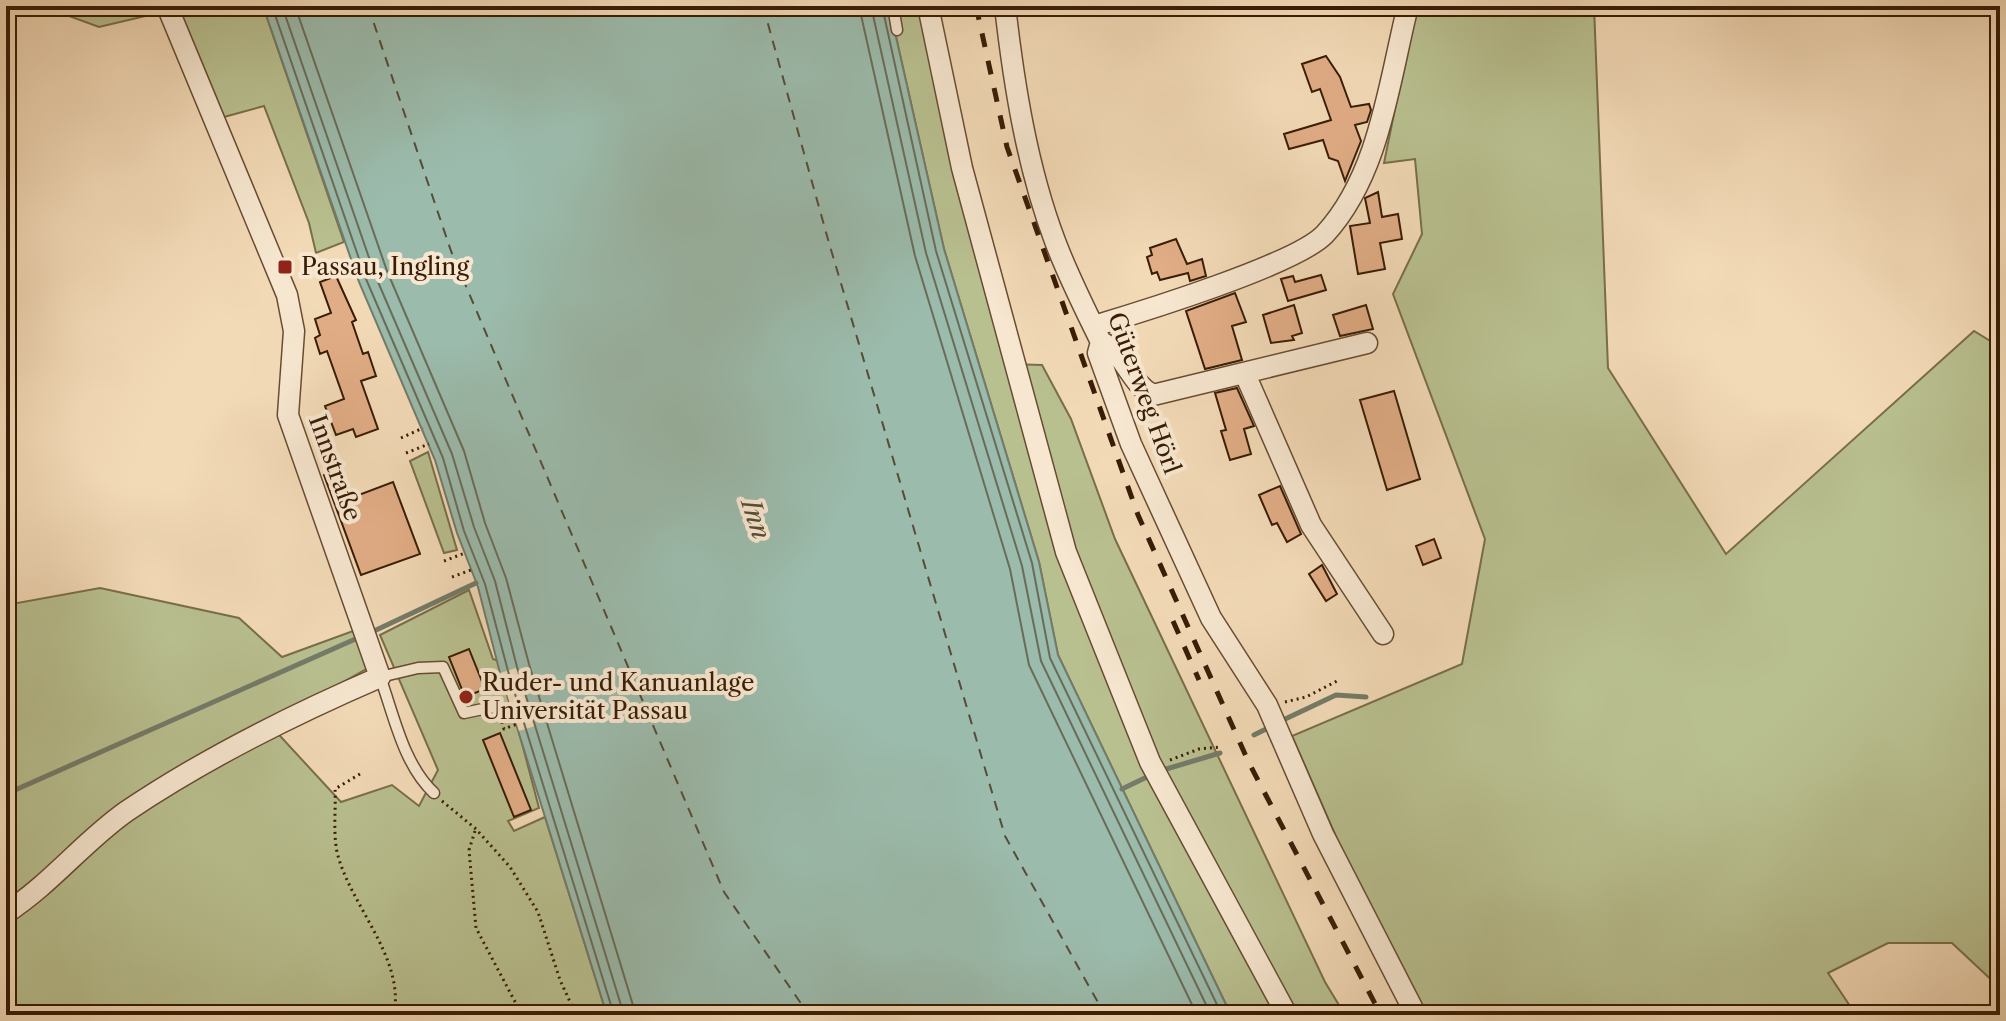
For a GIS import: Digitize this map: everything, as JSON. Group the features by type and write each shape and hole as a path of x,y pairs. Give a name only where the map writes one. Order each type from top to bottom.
{"street":[{"name":"Innstraße","path":"167,6 287,295 294,331 288,415 380,677"},
{"path":"928,6 962,168 1066,552 1152,766 1287,1015"},
{"name":"Güterweg Hörl","path":"1005,6 1018,102 1053,238 1097,334 1098,353 1131,444 1188,570 1229,650 1267,705 1280,730 1323,834 1416,1015"},
{"path":"1367,343 1153,395 1133,379 1111,346 1097,334 1296,254 1327,233 1359,184 1375,141 1408,6"},
{"path":"1245,374 1311,525 1383,634"},
{"path":"6,913 39,891 136,806 208,760 293,715 380,677"}],"lane":[{"path":"893,6 897,30"},
{"path":"434,793 421,781 408,754 380,677 418,668 443,667 464,713 497,706"}],"path":[{"path":"401,438 423,428"},
{"path":"406,453 429,444"},
{"path":"444,561 465,553"},
{"path":"452,577 471,570"},
{"path":"1267,705 1306,697 1339,680"},
{"path":"504,729 517,724"},
{"path":"1152,766 1199,749 1220,747"},
{"path":"360,774 335,789 337,850 355,902 393,977 394,1015"},
{"path":"434,793 476,829 510,867 538,912 560,980 576,1015"},
{"path":"476,829 469,850 476,928 522,1015"}],"green space":[{"path":"50,6 152,6 150,15 99,27 55,11"},
{"path":"178,6 263,6 344,242 316,253 309,223 264,106 224,117"},
{"path":"889,6 923,6 1012,364 1042,365 1071,419 1115,539 1325,982 1345,1015 1231,1015 1058,655 1039,562 944,249"},
{"path":"1416,6 1594,6 1608,368 1726,554 1974,331 2000,347 2000,988 1952,943 1888,943 1828,973 1856,1015 1427,1015 1370,914 1292,736 1462,664 1485,539 1393,294 1422,234 1415,159 1384,163"},
{"path":"428,452 457,550 444,553 410,461"},
{"path":"100,588 239,618 282,657 353,631 368,668 269,724 341,802 392,785 419,806 438,770 380,635 469,590 493,659 516,668 519,732 539,808 508,821 514,831 545,817 607,1015 6,1015 6,605"}],"water":[{"name":"Inn","path":"263,6 889,6 944,249 1039,562 1058,655 1231,1015 607,1015 500,673 478,587 457,533 435,460 359,282"}],"pier":[{"path":"516,668 535,726 519,731 500,673"}],"building":[{"path":"1326,56 1340,77 1351,107 1369,104 1371,110 1367,122 1355,125 1361,141 1345,181 1338,161 1329,158 1323,140 1289,149 1284,134 1331,120 1320,89 1312,92 1302,64"},
{"path":"1378,192 1382,217 1398,214 1402,239 1380,243 1385,269 1358,274 1350,226 1370,223 1365,198"},
{"path":"1176,239 1187,264 1202,259 1206,276 1190,281 1188,273 1160,280 1157,272 1152,274 1147,257 1152,255 1150,248"},
{"path":"1321,275 1326,290 1288,301 1281,279 1293,276 1295,282"},
{"path":"336,276 356,320 352,322 363,354 368,352 376,376 361,381 378,429 356,437 353,429 336,435 325,406 344,399 327,351 320,354 315,338 320,335 315,319 331,313 320,282"},
{"path":"1235,293 1246,322 1232,326 1242,360 1205,369 1186,311"},
{"path":"1294,305 1302,333 1292,336 1294,340 1271,343 1263,315"},
{"path":"1366,305 1373,329 1340,336 1333,315"},
{"path":"1237,388 1254,426 1244,429 1251,454 1230,460 1221,431 1226,430 1215,393"},
{"path":"1394,391 1420,479 1387,490 1360,400"},
{"path":"340,469 351,498 393,482 420,554 361,575 324,475"},
{"path":"1280,486 1301,534 1287,542 1277,523 1272,525 1259,495"},
{"path":"1434,539 1441,558 1423,565 1416,546"},
{"path":"1322,565 1337,594 1326,601 1309,574"},
{"path":"469,649 485,689 465,697 449,657"},
{"path":"500,733 531,810 514,817 483,740"}],"waterway":[{"path":"374,631 476,583"},
{"path":"6,794 360,637"},
{"path":"1281,721 1336,695 1366,697"},
{"path":"1254,735 1272,726"},
{"path":"1163,770 1220,753"},
{"path":"1122,789 1149,776"}],"ferry route":[{"path":"368,6 451,251 724,892 809,1015"},
{"path":"763,6 829,243 1005,836 1105,1015"}],"railway":[{"path":"976,6 1007,147 1138,515 1249,763 1381,1015"},
{"path":"1173,621 1199,680"}],"place":[{"name":"Passau, Ingling","path":"285,267"},
{"name":"Ruder- und Kanuanlage Universität Passau","path":"466,697"}]}
